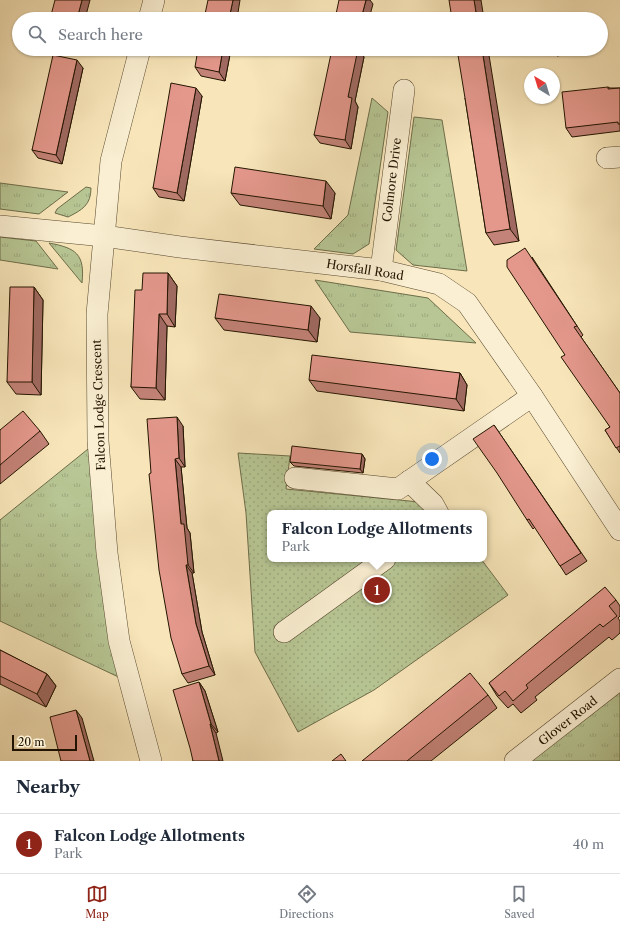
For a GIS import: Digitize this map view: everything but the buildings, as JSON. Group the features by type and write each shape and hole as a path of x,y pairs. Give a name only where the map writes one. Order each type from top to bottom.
{"street":[{"path":"151,12 154,0"},
{"name":"Falcon Lodge Crescent","path":"138,56 111,161 96,314 98,441 107,553 119,641 151,761"},
{"name":"Colmore Drive","path":"381,270 404,90"},
{"name":"Horsfall Road","path":"0,226 104,236 180,247 381,270 439,284 467,303 532,396 620,530"},
{"path":"295,478 398,489 532,396"},
{"path":"409,481 433,504 436,510"},
{"path":"284,632 382,562"},
{"name":"Glover Road","path":"515,761 620,679"}],"green space":[{"path":"372,98 388,112 369,244 353,254 314,249 348,215"},
{"path":"414,117 442,120 467,271 413,265 396,250"},
{"path":"0,183 68,192 39,214 0,209"},
{"path":"86,187 91,188 91,194 85,206 78,212 68,217 55,213 57,209"},
{"path":"0,237 36,241 58,269 0,260"},
{"path":"49,243 66,247 77,254 82,265 82,283"},
{"path":"315,280 428,298 476,343 350,332"},
{"path":"98,441 129,682 0,621 0,520"},
{"path":"238,453 290,456 286,489 440,504 445,510 267,510 267,562 483,562 508,595 374,690 298,732 255,652 246,513"},
{"path":"620,690 620,761 526,761"}],"place":[{"name":"Falcon Lodge Allotments","path":"377,590"}]}
